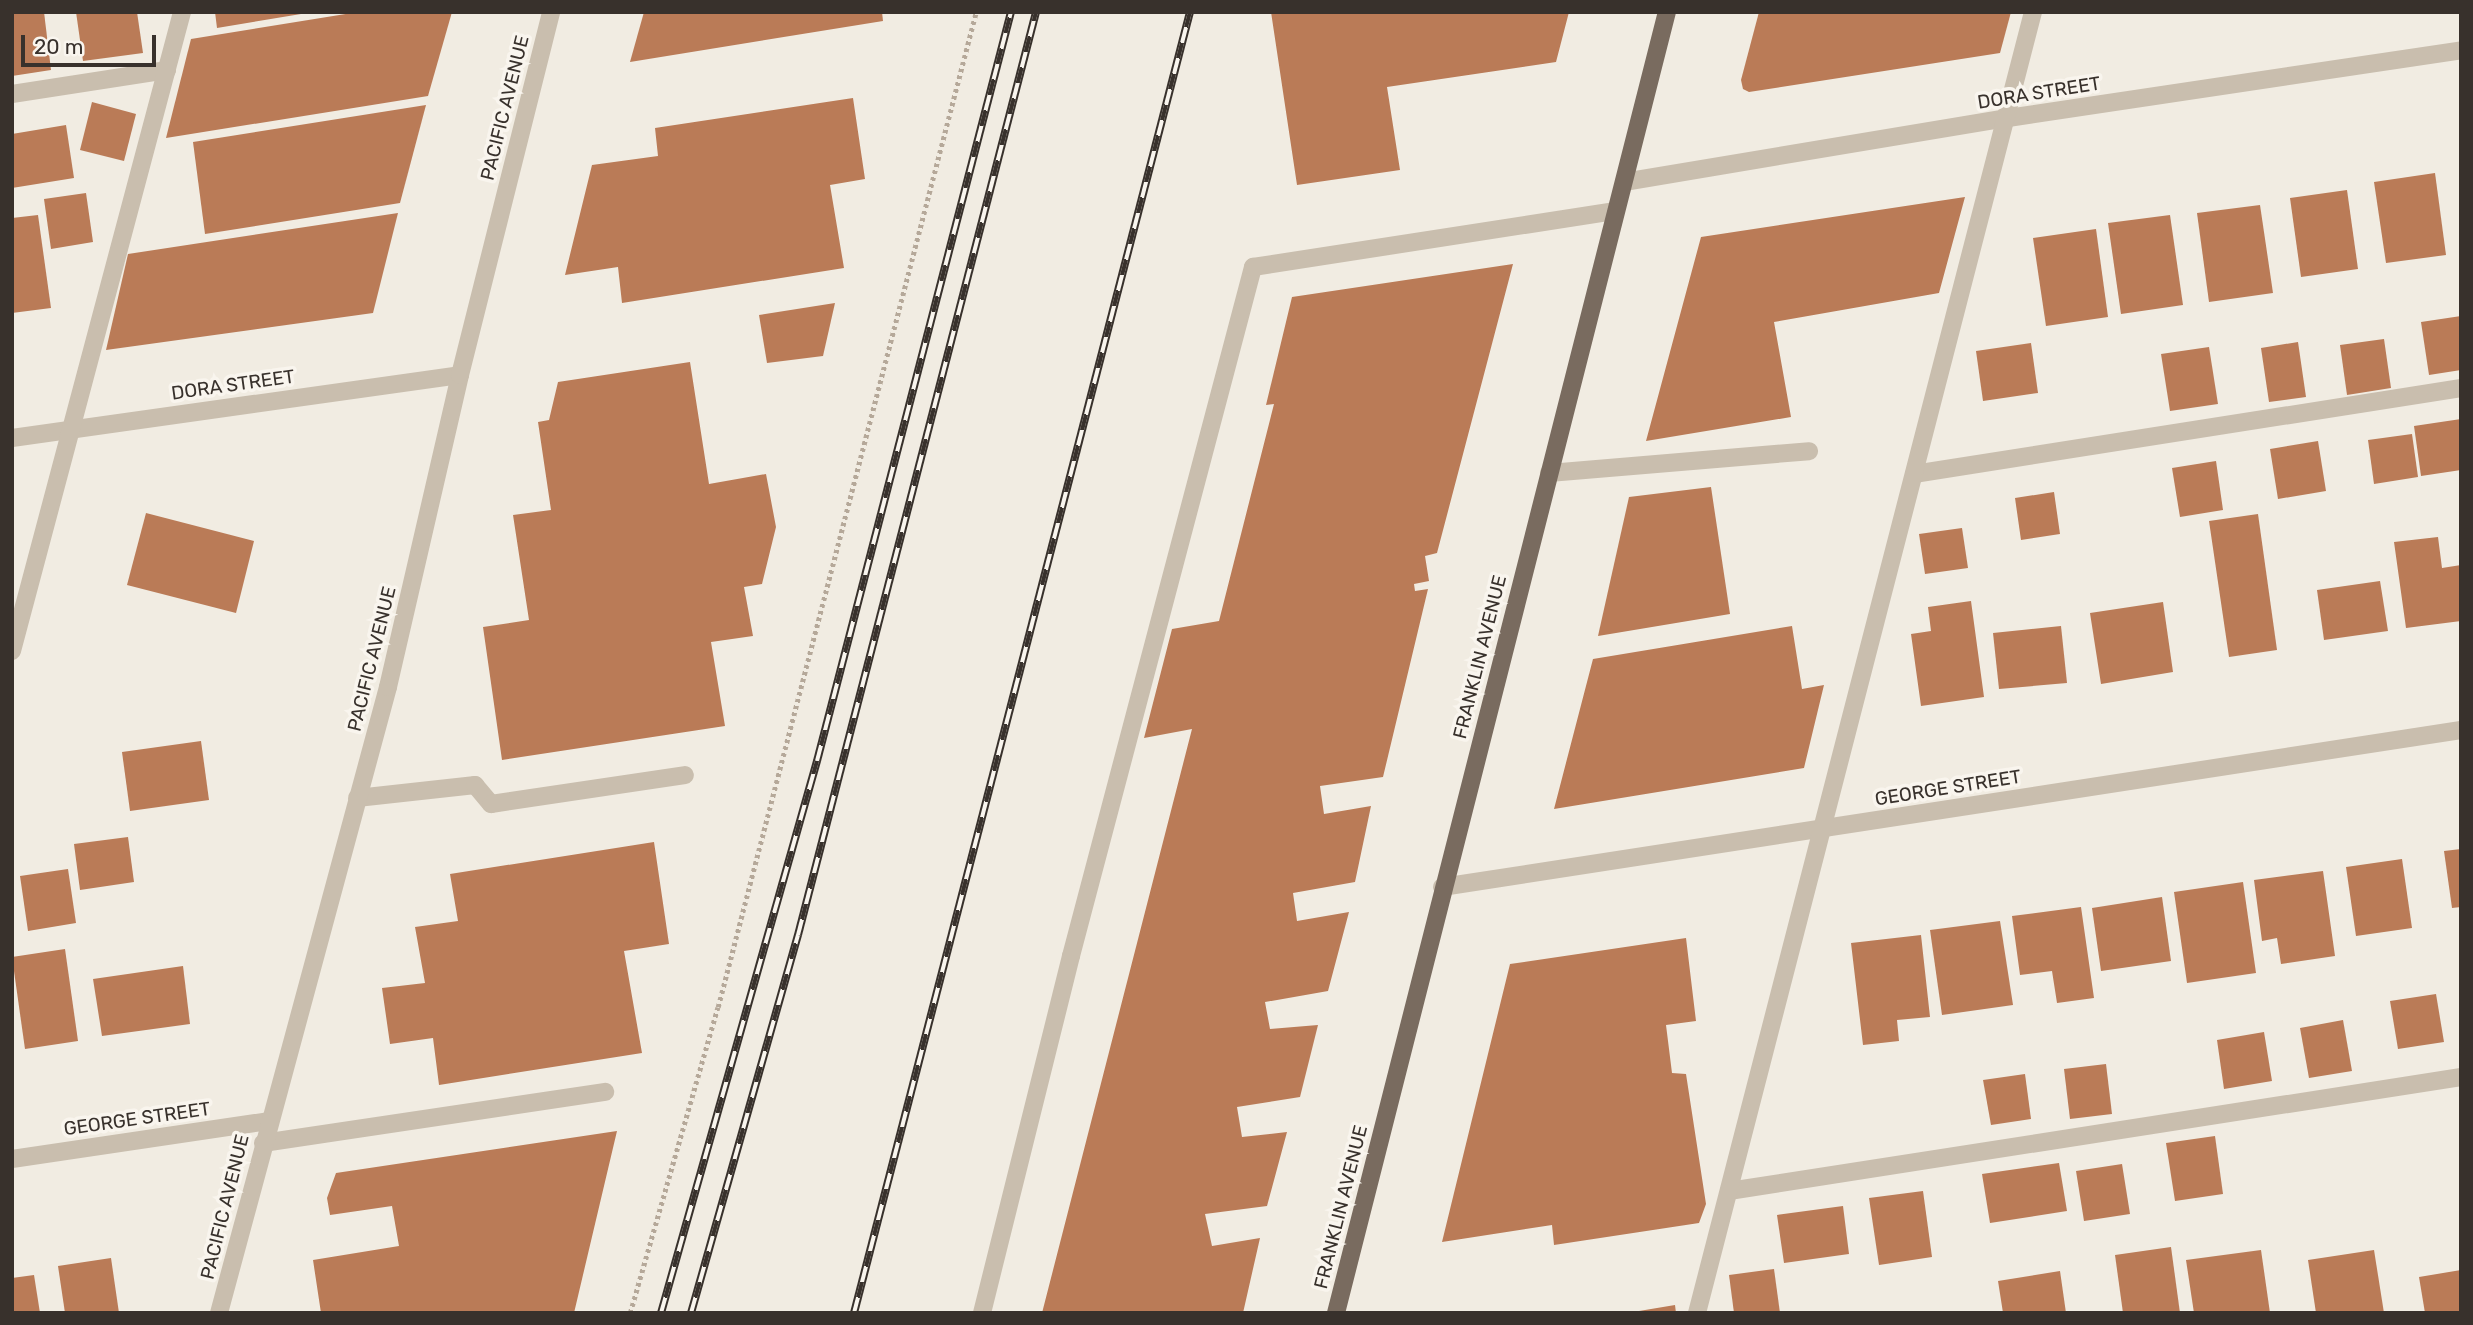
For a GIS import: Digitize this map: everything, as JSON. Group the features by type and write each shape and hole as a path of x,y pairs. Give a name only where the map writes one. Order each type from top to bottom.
{"main road":[{"name":"FRANKLIN AVENUE","path":"1336,1313 1442,887 1667,12"}],"street":[{"path":"12,651 182,12"},
{"name":"PACIFIC AVENUE","path":"219,1313 268,1121 388,687 460,375 551,12"},
{"path":"1697,1313 1825,828 1913,474 2008,118 2033,12"},
{"name":"DORA STREET","path":"1623,182 2008,118 2461,50"},
{"path":"12,94 167,70"},
{"path":"982,1313 1071,956 1253,267 1616,211"},
{"name":"DORA STREET","path":"12,438 460,375"},
{"path":"1913,474 2461,388"},
{"path":"1549,473 1809,452"},
{"name":"GEORGE STREET","path":"1442,887 2461,730"},
{"path":"358,798 475,785 491,804 685,775"},
{"path":"1729,1191 2461,1077"},
{"path":"263,1143 605,1092"},
{"name":"GEORGE STREET","path":"12,1158 268,1121"}],"path":[{"path":"630,1313 718,1007 976,12"}],"building":[{"path":"12,12 44,12 51,70 12,76"},
{"path":"76,12 137,12 143,53 83,61"},
{"path":"215,12 301,12 301,14 217,28"},
{"path":"358,12 452,12 428,96 166,138 191,39"},
{"path":"644,12 882,12 883,21 630,62"},
{"path":"1271,12 1569,12 1556,62 1387,87 1400,170 1297,185"},
{"path":"1759,12 2011,12 2000,53 1749,92 1743,89 1741,80"},
{"path":"853,98 865,179 830,185 844,268 622,303 618,267 565,275 592,165 658,156 655,128"},
{"path":"92,102 136,114 124,161 80,150"},
{"path":"426,105 400,203 205,234 193,142"},
{"path":"66,125 74,178 12,188 12,134"},
{"path":"2435,173 2446,255 2386,263 2374,182"},
{"path":"2347,190 2358,269 2301,277 2290,198"},
{"path":"86,193 93,242 51,249 44,199"},
{"path":"1965,197 1939,293 1774,322 1791,417 1646,441 1701,237"},
{"path":"2260,205 2273,293 2209,302 2197,213"},
{"path":"398,213 373,313 106,350 128,254"},
{"path":"38,215 51,308 12,313 12,218"},
{"path":"2170,215 2183,305 2121,314 2108,223"},
{"path":"2096,229 2108,317 2046,326 2033,238"},
{"path":"1513,264 1437,553 1425,556 1429,581 1414,584 1415,591 1428,589 1383,777 1320,786 1324,814 1371,806 1355,882 1293,893 1297,921 1349,912 1328,991 1265,1002 1270,1029 1318,1025 1300,1097 1237,1107 1242,1137 1287,1132 1267,1206 1205,1214 1212,1246 1260,1238 1243,1313 1042,1313 1192,729 1144,738 1172,629 1219,621 1274,404 1266,405 1292,297"},
{"path":"835,303 823,356 767,363 759,315"},
{"path":"2461,316 2461,370 2429,375 2421,322"},
{"path":"2384,339 2391,388 2347,395 2340,345"},
{"path":"2298,342 2306,397 2269,402 2261,348"},
{"path":"2031,343 2038,393 1983,401 1976,351"},
{"path":"2209,347 2218,404 2170,411 2161,354"},
{"path":"690,362 709,484 766,474 776,527 762,584 744,587 753,636 711,642 725,726 502,760 483,627 529,620 513,515 551,510 538,422 549,420 558,382"},
{"path":"2461,419 2461,470 2421,476 2414,426"},
{"path":"2412,434 2418,477 2374,484 2368,440"},
{"path":"2318,441 2326,491 2278,499 2270,449"},
{"path":"2216,461 2223,510 2180,517 2172,468"},
{"path":"1711,487 1730,614 1598,636 1629,497"},
{"path":"2054,492 2060,534 2021,540 2015,498"},
{"path":"146,513 254,541 236,613 127,585"},
{"path":"2258,514 2277,650 2229,657 2209,521"},
{"path":"1962,528 1968,568 1925,574 1919,534"},
{"path":"2438,537 2442,568 2461,565 2461,621 2406,628 2394,542"},
{"path":"2380,581 2388,631 2324,640 2317,590"},
{"path":"1971,601 1984,697 1921,706 1911,634 1931,631 1928,607"},
{"path":"2163,602 2173,672 2101,684 2090,613"},
{"path":"1792,626 1802,689 1824,685 1804,768 1554,809 1593,659"},
{"path":"2061,626 2067,683 1999,689 1993,633"},
{"path":"201,741 209,800 130,811 122,752"},
{"path":"128,837 134,882 80,890 74,844"},
{"path":"654,842 669,944 624,951 642,1053 439,1085 433,1038 390,1044 382,988 425,983 415,927 458,921 450,874"},
{"path":"2461,849 2461,907 2452,908 2444,851"},
{"path":"2402,859 2412,928 2356,936 2346,867"},
{"path":"68,869 76,923 28,931 20,876"},
{"path":"2323,871 2335,956 2281,964 2277,938 2262,941 2254,880"},
{"path":"2243,882 2256,973 2187,983 2174,892"},
{"path":"2162,897 2171,961 2101,971 2092,908"},
{"path":"2081,907 2094,998 2057,1003 2052,971 2020,975 2012,916"},
{"path":"2000,921 2013,1005 1942,1015 1930,930"},
{"path":"1921,935 1930,1017 1897,1020 1899,1041 1863,1045 1851,943"},
{"path":"1686,938 1696,1021 1666,1025 1672,1073 1686,1074 1706,1204 1699,1223 1554,1245 1552,1225 1442,1242 1510,964"},
{"path":"65,949 78,1041 25,1049 12,957"},
{"path":"183,966 190,1024 102,1036 93,979"},
{"path":"2436,994 2444,1042 2398,1049 2390,1001"},
{"path":"2343,1020 2352,1071 2309,1078 2300,1028"},
{"path":"2264,1032 2272,1081 2224,1089 2217,1040"},
{"path":"2106,1064 2112,1114 2070,1119 2064,1069"},
{"path":"2025,1074 2031,1119 1991,1125 1983,1080"},
{"path":"617,1131 574,1313 321,1313 313,1260 399,1246 392,1206 330,1215 327,1198 336,1173"},
{"path":"2215,1136 2223,1194 2175,1201 2166,1143"},
{"path":"2059,1163 2067,1211 1990,1223 1982,1174"},
{"path":"2122,1164 2130,1214 2084,1221 2076,1171"},
{"path":"1923,1191 1932,1257 1879,1265 1869,1198"},
{"path":"1843,1206 1849,1254 1784,1263 1777,1215"},
{"path":"2171,1247 2180,1313 2123,1313 2115,1255"},
{"path":"2261,1250 2270,1313 2194,1313 2186,1260"},
{"path":"2374,1250 2384,1313 2316,1313 2308,1260"},
{"path":"111,1258 119,1313 65,1313 58,1266"},
{"path":"1774,1269 1780,1313 1734,1313 1729,1275"},
{"path":"2461,1270 2461,1313 2425,1313 2419,1277"},
{"path":"2060,1271 2066,1313 2003,1313 1998,1281"},
{"path":"34,1275 40,1313 12,1313 12,1278"},
{"path":"1675,1305 1676,1313 1639,1313 1639,1311"}],"railway":[{"path":"661,1313 817,761 1011,12"},
{"path":"691,1313 798,935 1036,12"},
{"path":"854,1313 1190,12"}]}
